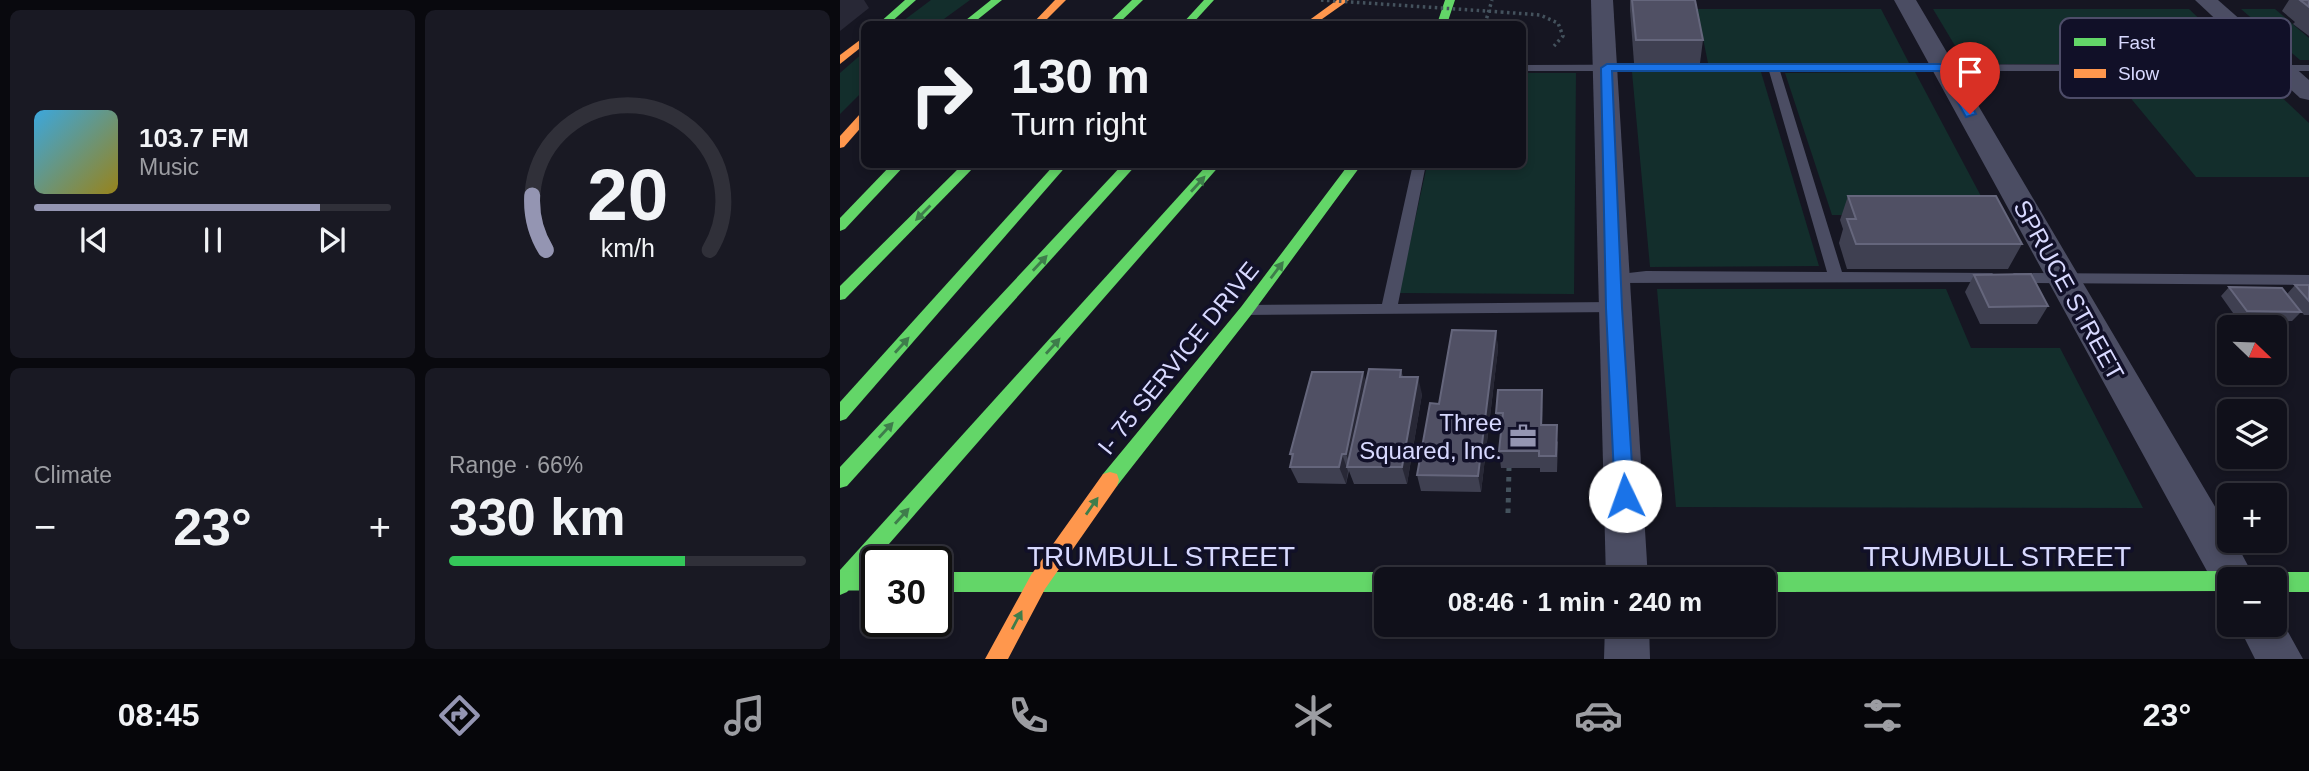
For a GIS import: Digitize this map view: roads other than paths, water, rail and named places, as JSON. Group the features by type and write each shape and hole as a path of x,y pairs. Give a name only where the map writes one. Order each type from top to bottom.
{"main road":[{"path":"886,21 911,0"},
{"path":"970,21 997,0"},
{"path":"1040,21 1060,0"},
{"path":"1190,21 1209,0"},
{"path":"1314,21 1345,0"},
{"path":"1335,21 1345,0"},
{"path":"1443,21 1450,0"},
{"path":"1115,21 1132,4"},
{"path":"840,61 861,43"},
{"path":"840,144 861,120"},
{"path":"840,226 896,168"},
{"path":"840,295 967,168"},
{"path":"840,414 1058,168"},
{"path":"840,480 1127,168"},
{"path":"840,583 1211,168"},
{"name":"I- 75 SERVICE DRIVE","path":"996,659 1038,582 1131,450 1246,311 1353,168"},
{"name":"TRUMBULL STREET","path":"1776,582 2217,580"},
{"path":"840,583 861,582"},
{"name":"TRUMBULL STREET","path":"952,582 1374,582"},
{"path":"2287,582 2309,582"}],"street":[{"path":"1602,0 1627,567"},
{"name":"SPRUCE STREET","path":"1905,0 2225,567"},
{"path":"2206,0 2226,18"},
{"path":"2291,76 2309,93"},
{"path":"1627,637 1627,659"},
{"path":"2267,637 2280,659"}],"lane":[{"path":"2291,67 2309,68"},
{"path":"1526,68 2060,68"},
{"path":"1773,68 1836,276"},
{"path":"1389,309 1419,168"},
{"path":"1246,311 1389,309 1615,293 1646,276 2309,281"}],"place":[{"name":"Three Squared, Inc.","path":"1523,436"}]}
